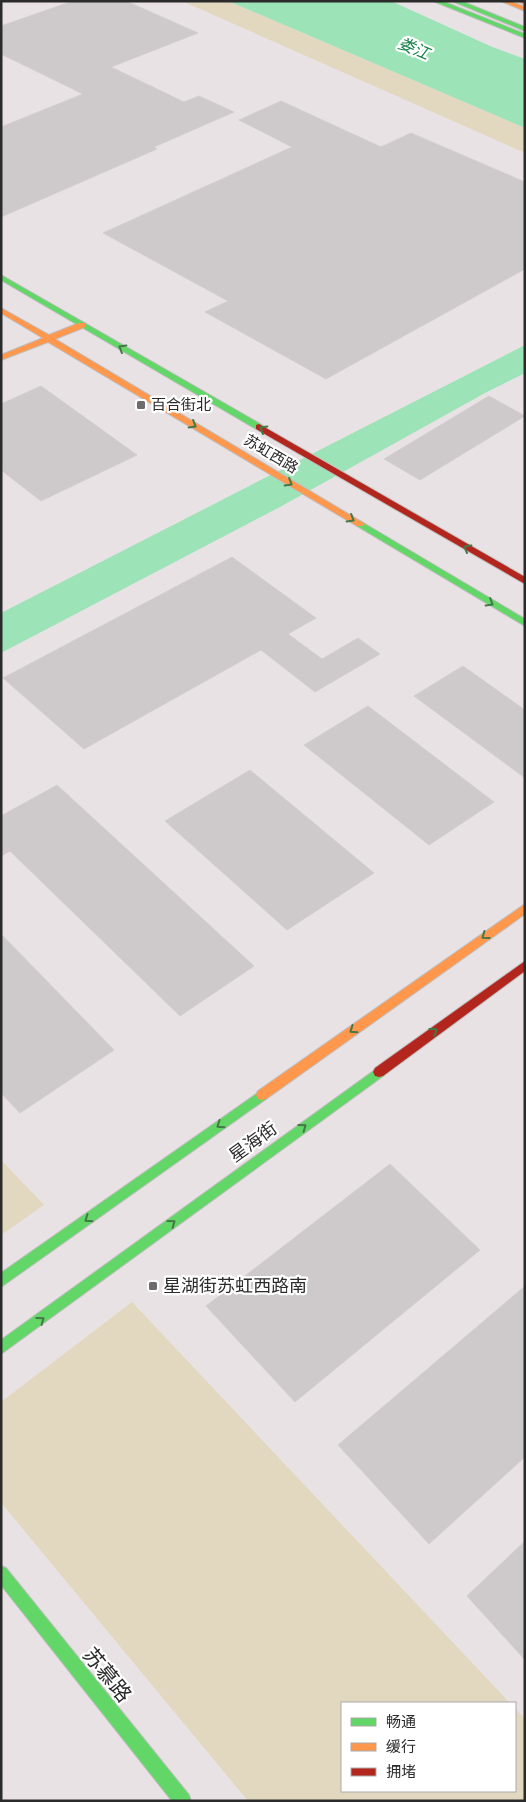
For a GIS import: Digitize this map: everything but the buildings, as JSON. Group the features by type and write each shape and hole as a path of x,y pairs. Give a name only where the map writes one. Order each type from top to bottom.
{"main road":[{"path":"436,1 525,36"},
{"path":"455,1 525,29"},
{"path":"472,1 525,22"},
{"path":"504,1 525,9"},
{"path":"521,1 525,3"},
{"name":"苏虹西路","path":"1,277 525,581"},
{"name":"苏虹西路","path":"1,310 525,623"},
{"path":"1,358 82,325"},
{"name":"星海街","path":"1,1281 525,908"},
{"name":"星海街","path":"1,1348 525,964"},
{"name":"苏慕路","path":"1,1573 183,1801"}],"shaded area":[{"path":"182,1 228,1 525,128 525,153"},
{"path":"1,1160 44,1205 1,1235"},
{"path":"132,1302 509,1702 341,1702 341,1792 516,1792 516,1709 525,1719 525,1801 248,1801 1,1502 1,1402"}],"water":[{"name":"娄江","path":"228,1 391,1 490,46 525,59 525,128"},
{"path":"525,345 525,373 485,393 280,507 1,653 1,613"}],"traffic: fast":[{"path":"436,1 525,36"},
{"path":"455,1 525,29"},
{"path":"1,277 259,427"},
{"path":"360,524 525,623"},
{"path":"1,1348 379,1072"},
{"path":"1,1281 262,1095"},
{"path":"1,1573 183,1801"}],"traffic: slow":[{"path":"504,1 525,9"},
{"path":"521,1 525,3"},
{"path":"1,310 360,524"},
{"path":"1,358 82,325"},
{"path":"262,1095 525,908"}],"traffic: jam":[{"path":"259,427 525,581"},
{"path":"379,1072 525,965"}],"place":[{"name":"百合街北","path":"141,405"},
{"name":"星湖街苏虹西路南","path":"153,1286"}]}
